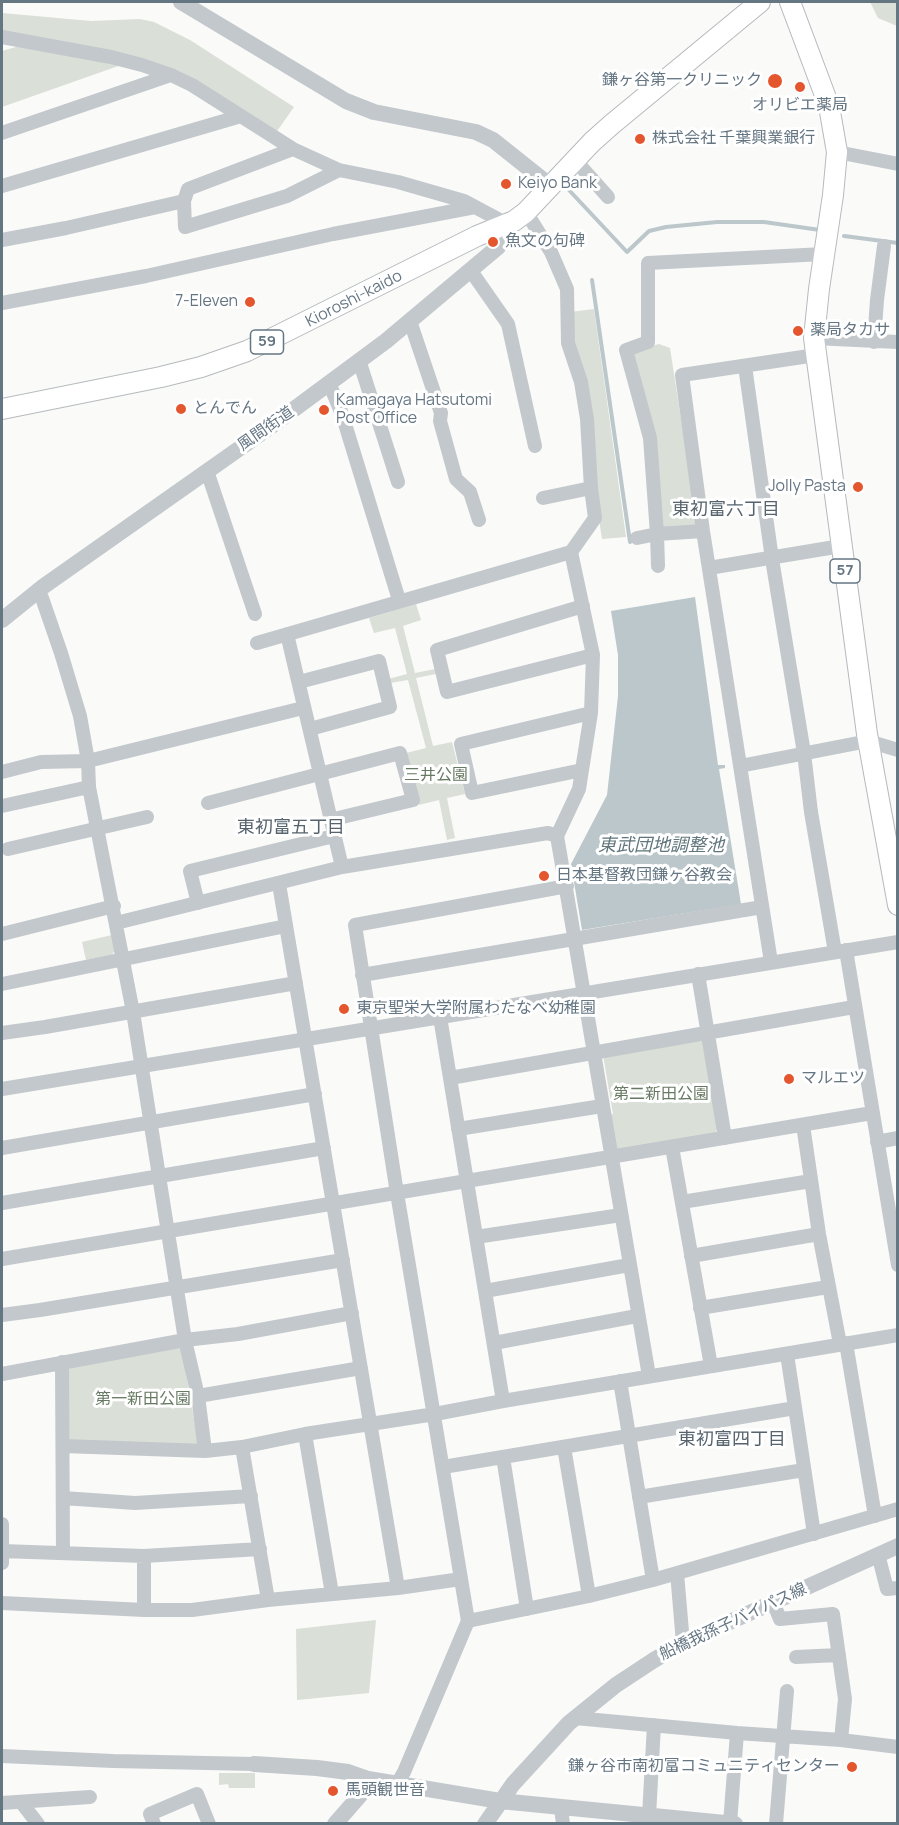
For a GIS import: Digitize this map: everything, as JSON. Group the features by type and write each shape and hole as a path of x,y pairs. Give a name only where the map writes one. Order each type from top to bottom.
{"main road":[{"name":"59","path":"550,188 611,125 760,2"},
{"name":"57","path":"790,2 829,106 837,152 834,195 815,347 868,741 897,905"},
{"name":"Kioroshi-kaido","path":"2,409 161,377 201,367 247,351 477,236 516,219 550,188"}],"street":[{"path":"181,2 346,101 374,112 476,132 493,140 550,188"},
{"path":"2,37 111,57 171,75 192,85 293,150 339,170 406,184 516,219 551,252 567,289 568,343 581,382 587,419 595,518 571,552 257,643"},
{"path":"2,133 171,75"},
{"path":"2,186 241,116"},
{"path":"293,150 188,189 184,201 185,227 228,216 287,196 339,170"},
{"path":"837,152 897,164"},
{"path":"575,160 608,197"},
{"path":"2,240 184,201"},
{"path":"2,303 146,276 333,234 475,207"},
{"name":"風間街道","path":"2,620 37,592 270,428 410,321 498,247 516,219"},
{"path":"658,566 650,438 626,350 648,342 648,263 827,239"},
{"path":"874,342 884,246"},
{"path":"471,271 508,324 536,446"},
{"path":"410,321 441,413 440,421 456,479 470,492 479,520"},
{"path":"771,962 703,531 682,375 745,366 815,347 897,342"},
{"path":"359,360 398,482"},
{"path":"745,366 811,812 854,1007 897,1265"},
{"path":"329,383 342,414 399,600"},
{"path":"207,471 255,614"},
{"path":"543,498 591,488"},
{"path":"637,538 657,534 703,531"},
{"path":"709,568 841,546"},
{"path":"571,552 593,655 591,713 579,789 557,836 649,1376"},
{"path":"37,592 42,598 77,705 87,761 88,787 124,958 185,1340 198,1396 205,1451"},
{"path":"583,606 437,650 447,692 593,655"},
{"path":"287,634 342,867"},
{"path":"299,682 379,661 390,707 310,729"},
{"path":"2,772 41,762 87,761 303,708"},
{"path":"582,770 472,793 461,744 591,713"},
{"path":"740,766 868,741 897,750"},
{"path":"208,803 400,753 413,800 330,820"},
{"path":"2,806 88,787"},
{"path":"8,849 147,817"},
{"path":"116,923 342,867 548,833 557,836"},
{"path":"198,903 190,871 334,836"},
{"path":"279,884 398,1588"},
{"path":"397,1784 468,1621 355,925 567,886"},
{"path":"2,934 114,906"},
{"path":"362,975 762,908"},
{"path":"2,984 286,926"},
{"path":"2,1089 897,942"},
{"path":"698,974 725,1138"},
{"path":"2,1033 296,983"},
{"path":"450,1078 854,1007"},
{"path":"440,1017 503,1401"},
{"path":"2,1148 315,1094"},
{"path":"458,1129 602,1106"},
{"path":"2,1259 872,1113"},
{"path":"804,1125 828,1287 843,1344 876,1516"},
{"path":"877,1142 897,1138"},
{"path":"672,1147 711,1366"},
{"path":"2,1203 324,1149"},
{"path":"682,1202 811,1181"},
{"path":"476,1237 621,1215"},
{"path":"691,1256 819,1234"},
{"path":"2,1315 343,1260"},
{"path":"485,1291 629,1265"},
{"path":"700,1308 828,1287"},
{"path":"2,1374 185,1340 238,1334 352,1313"},
{"path":"494,1342 637,1316"},
{"path":"63,1446 205,1451 242,1447 305,1434 897,1335"},
{"path":"787,1354 814,1534"},
{"path":"62,1362 63,1552"},
{"path":"198,1396 361,1368"},
{"path":"620,1381 653,1580"},
{"path":"443,1467 795,1408"},
{"path":"305,1434 332,1594"},
{"path":"242,1447 268,1600"},
{"path":"564,1447 589,1596"},
{"path":"503,1457 527,1609"},
{"path":"639,1497 804,1470"},
{"path":"63,1498 135,1503 251,1496"},
{"path":"468,1621 653,1580 897,1509"},
{"path":"2,1524 2,1563"},
{"name":"船橋我孫子バイパス線","path":"485,1824 531,1762 575,1718 616,1685 682,1643 897,1546"},
{"path":"2,1551 144,1556 260,1549"},
{"path":"878,1554 887,1589 897,1588"},
{"path":"144,1556 144,1610"},
{"path":"677,1573 682,1643"},
{"path":"2,1603 192,1610 461,1579"},
{"path":"773,1602 780,1619 833,1614 845,1699 841,1740"},
{"path":"796,1657 838,1655"},
{"path":"776,1824 787,1690"},
{"path":"575,1718 841,1740 897,1747"},
{"path":"649,1816 654,1725"},
{"path":"2,1756 254,1764 327,1769 348,1772 368,1779 500,1801 562,1816 649,1816 670,1821 732,1823 737,1733"},
{"path":"335,1824 362,1793 368,1779"},
{"path":"154,1824 150,1814 197,1794 209,1824"},
{"path":"2,1803 90,1797"},
{"path":"21,1802 38,1824"}],"green space":[{"path":"870,2 897,2 897,26 878,18"},
{"path":"2,13 91,21 140,19 154,22 190,40 294,107 275,134 191,81 2,33"},
{"path":"26,44 124,64 2,107 2,51"},
{"path":"594,309 626,537 602,539 575,362 570,312"},
{"path":"659,344 670,348 697,522 693,526 666,529 661,525 632,351"},
{"name":"三井公園","path":"416,604 421,620 403,626 415,673 435,669 436,674 416,678 433,746 452,742 465,794 447,798 455,838 447,840 439,800 419,805 406,753 426,748 408,680 390,683 388,679 407,674 395,628 374,633 369,618"},
{"path":"112,935 115,950 112,955 86,960 82,942"},
{"name":"第二新田公園","path":"700,1039 705,1044 718,1125 716,1132 710,1137 618,1151 614,1148 609,1115 613,1114 603,1055"},
{"name":"第一新田公園","path":"176,1347 182,1349 198,1443 195,1447 68,1441 66,1370 69,1365"},
{"path":"376,1620 369,1693 297,1700 296,1629"},
{"path":"219,1773 255,1773 255,1788 229,1788 228,1784 219,1785"}],"water":[{"name":"東武団地調整池","path":"695,597 718,765 725,765 725,768 719,769 741,904 582,930 571,864 607,795 618,696 618,655 611,611"}],"waterway":[{"path":"568,189 627,252 649,231 666,227 717,222 764,222 820,230"},
{"path":"844,236 898,243"},
{"path":"592,280 630,542"}],"place":[{"name":"鎌ヶ谷第一クリニック","path":"775,81"},
{"name":"オリビエ薬局","path":"800,87"},
{"name":"株式会社 千葉興業銀行","path":"640,139"},
{"name":"Keiyo Bank","path":"506,184"},
{"name":"魚文の句碑","path":"493,242"},
{"name":"7-Eleven","path":"250,302"},
{"name":"薬局タカサ","path":"798,331"},
{"name":"とんでん","path":"181,409"},
{"name":"Kamagaya Hatsutomi Post Office","path":"324,410"},
{"name":"Jolly Pasta","path":"858,487"},
{"name":"日本基督教団鎌ヶ谷教会","path":"544,876"},
{"name":"東京聖栄大学附属わたなべ幼稚園","path":"344,1009"},
{"name":"マルエツ","path":"789,1079"},
{"name":"鎌ヶ谷市南初富コミュニティセンター","path":"852,1767"},
{"name":"馬頭観世音","path":"333,1791"}],"district":[{"name":"東初富六丁目","path":"726,510"},
{"name":"東初富五丁目","path":"291,828"},
{"name":"東初富四丁目","path":"732,1440"}]}
